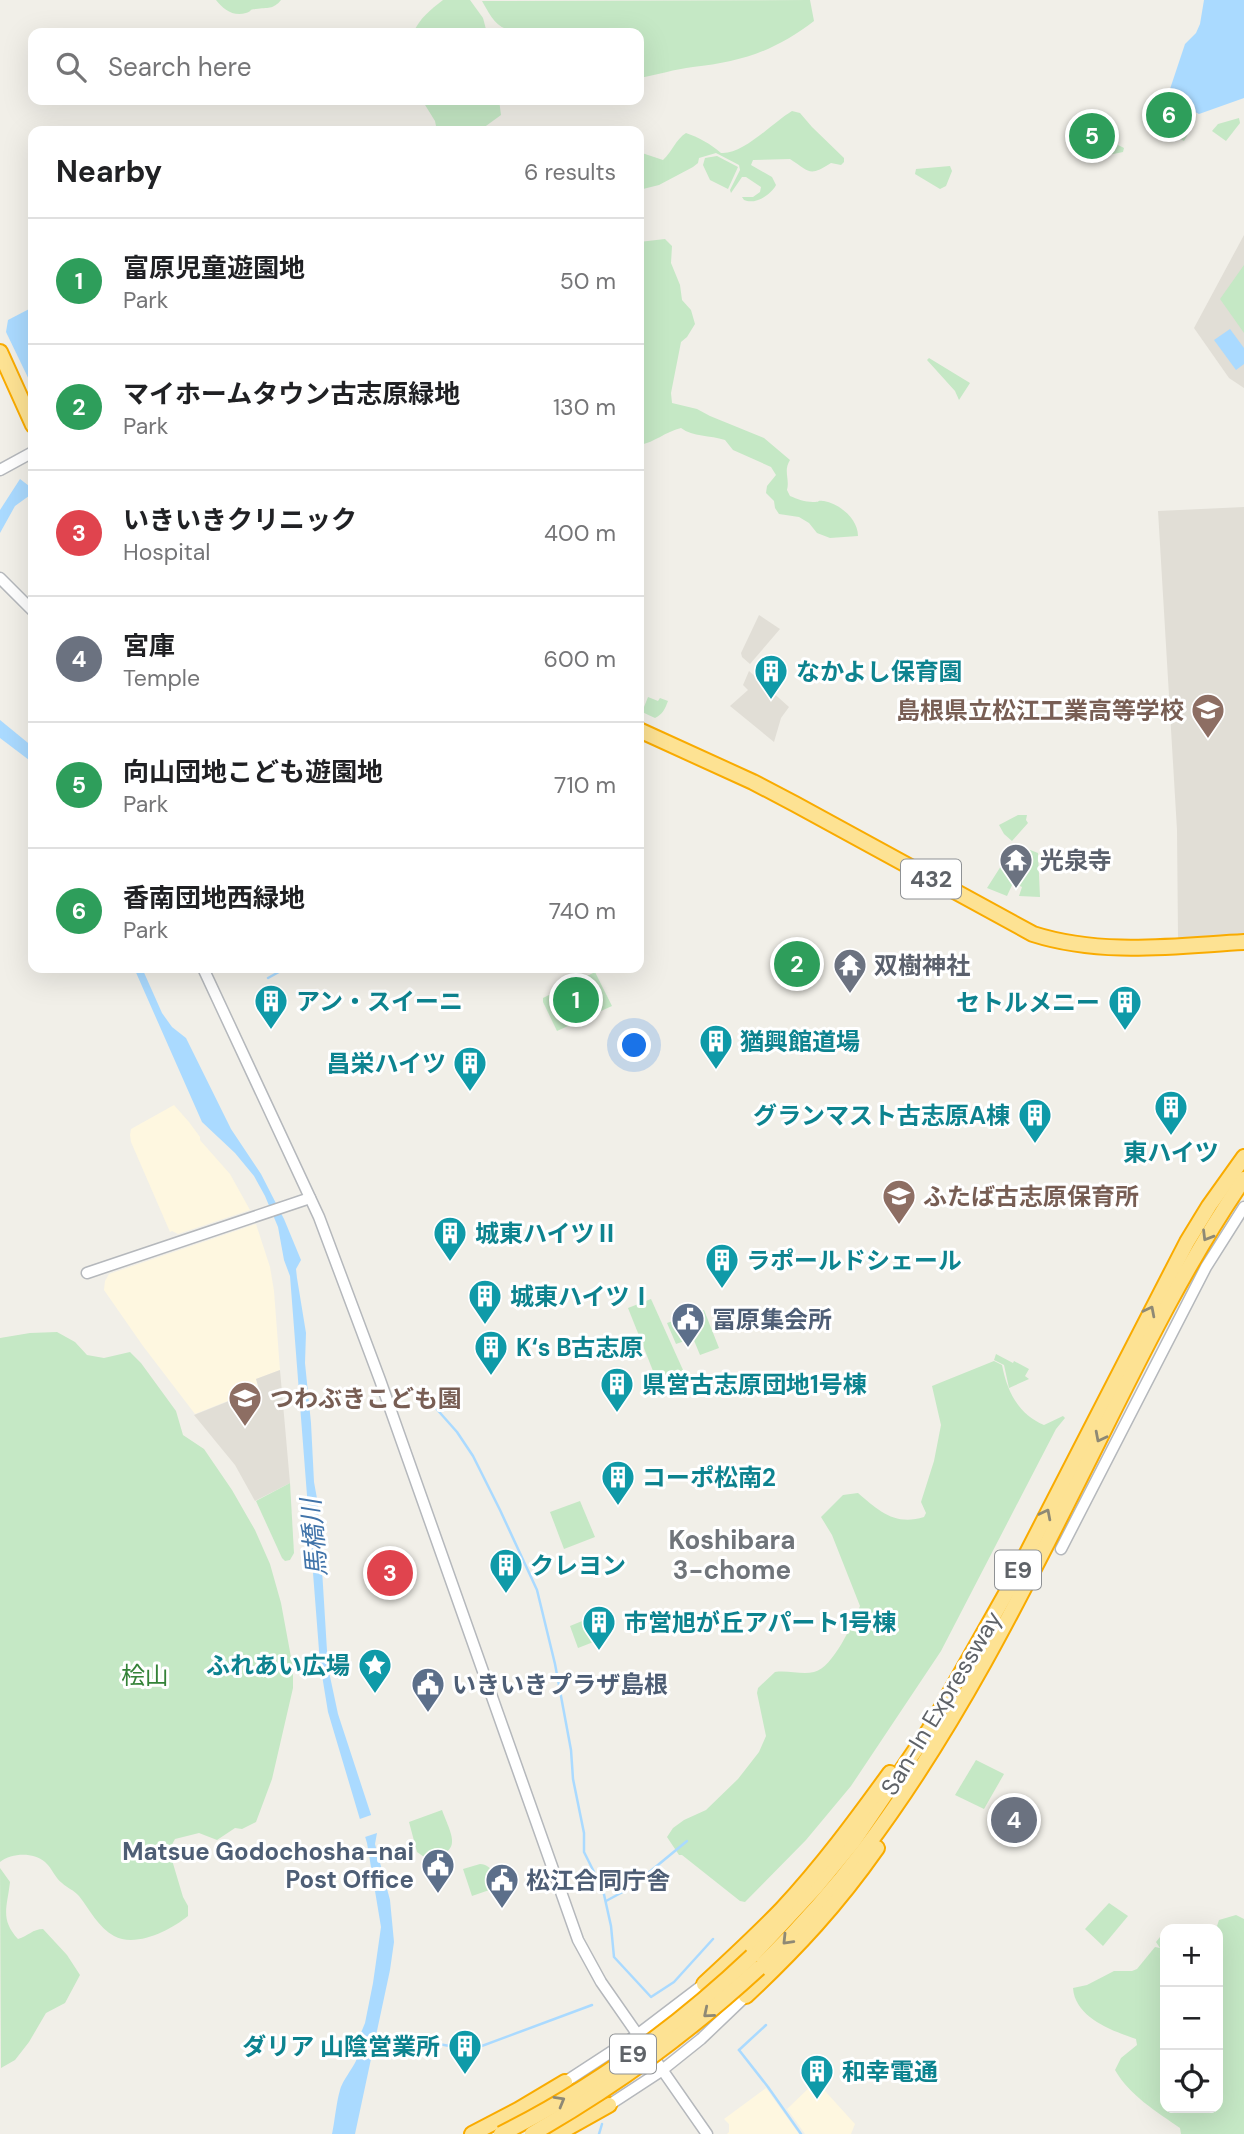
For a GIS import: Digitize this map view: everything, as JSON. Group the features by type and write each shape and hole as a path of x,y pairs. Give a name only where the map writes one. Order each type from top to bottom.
{"highway":[{"path":"0,352 28,414"},
{"name":"432","path":"644,732 753,782 1033,934 1056,941 1106,948 1244,942"},
{"name":"San-In Expressway","path":"501,2134 572,2095 614,2067 755,1962 853,1842 922,1741 966,1667 1187,1242 1244,1157"},
{"name":"San-In Expressway","path":"532,2134 622,2079 666,2048 826,1897 864,1850 901,1799 942,1734 1020,1596 1166,1308 1199,1248 1244,1179"},
{"path":"704,1984 750,1942 813,1873 854,1823 966,1667"},
{"path":"746,1996 811,1933 860,1872 901,1809 942,1734"},
{"path":"472,2134 565,2082"},
{"path":"557,2134 609,2105"}],"street":[{"path":"0,470 28,455"},
{"path":"0,578 28,606"},
{"path":"205,973 310,1198 380,1380 578,1940 601,1982 707,2134"},
{"path":"87,1273 310,1198"},
{"path":"1061,1549 1206,1267 1244,1206"},
{"path":"565,2082 637,2035 704,1984"},
{"path":"609,2105 661,2071 701,2039 746,1996"}],"shaded area":[{"path":"1244,235 1244,388 1229,378 1194,328"},
{"name":"島根県立松江工業高等学校","path":"1244,507 1244,937 1180,940 1177,830 1158,511"},
{"path":"759,615 780,629 750,664 741,653"},
{"path":"749,671 789,707 781,718 774,742 730,706 748,690 743,685"},
{"path":"174,1105 230,1174 250,1210 178,1234 170,1232 130,1135 131,1129"},
{"path":"256,1224 270,1267 274,1291 280,1370 256,1379 258,1389 195,1414 104,1290 105,1281 109,1274"},
{"name":"つわぶきこども園","path":"280,1370 290,1483 255,1501 235,1465 194,1415 259,1389 256,1379"},
{"path":"816,2081 855,2124 851,2134 805,2134 787,2109"},
{"path":"766,2088 799,2134 727,2134 729,2124 724,2119"}],"green space":[{"path":"216,0 281,0 273,7 237,14"},
{"path":"443,0 470,0 483,18 486,28 416,28"},
{"path":"810,0 814,21 785,40 742,58 644,77 644,28 504,28 495,21 482,1"},
{"path":"1158,91 1187,110 1194,118 1184,141 1145,120"},
{"path":"425,105 500,105 501,115 486,126 436,126"},
{"path":"792,111 800,113 844,158 844,162 841,165 831,163 810,171 790,159 753,160 751,165 772,177 776,185 762,198 753,201 744,200 742,197 753,197 760,192 761,187 742,177 731,193 740,170 739,165 716,153 699,158 693,167 659,185 644,189 644,154 663,160 686,133 721,153 748,144"},
{"path":"1239,118 1240,123 1226,141 1212,131 1218,124"},
{"path":"1081,126 1124,148 1123,152 1089,159"},
{"path":"717,156 738,167 728,189 710,180 703,165 705,158"},
{"path":"950,166 952,171 946,186 940,189 915,174 916,169"},
{"path":"665,239 672,246 671,263 680,285 682,300 691,310 695,324 681,342 671,393 672,403 697,409 764,438 790,460 787,490 790,496 804,501 824,501 836,505 851,518 858,536 830,538 817,533 809,523 799,517 779,514 774,501 766,493 767,486 776,475 771,467 733,450 725,440 691,433 681,428 644,444 644,241"},
{"path":"1244,265 1244,333 1220,299"},
{"path":"929,358 970,383 959,400 955,391 927,360"},
{"path":"648,697 668,701 660,715 655,718 644,713"},
{"path":"1018,815 1027,815 1028,823 1012,841 999,825"},
{"path":"1015,844 1038,853 1040,897 1019,896 1022,887 1013,883 1007,896 987,888"},
{"path":"596,973 612,1006 557,1031 543,998"},
{"path":"651,1299 683,1370 657,1381 628,1308"},
{"path":"704,1310 719,1348 700,1355 693,1338 676,1344 667,1323"},
{"name":"桧山","path":"57,1332 75,1342 87,1355 104,1358 130,1352 176,1411 183,1435 204,1449 255,1530 270,1564 281,1603 293,1668 293,1688 272,1779 256,1822 242,1829 235,1828 217,1840 199,1833 175,1839 169,1850 188,1906 188,1916 163,1932 143,1939 123,1939 109,1933 79,1896 60,1881 40,1859 22,1855 0,1862 0,1338"},
{"path":"996,1354 1029,1369 1025,1376 1029,1379 1009,1388 1004,1365 994,1360"},
{"path":"994,1361 1002,1365 1015,1401 1027,1415 1044,1425 1063,1416 1065,1418 1056,1429 941,1651 851,1786 806,1840 745,1902 740,1901 679,1855 667,1837 673,1828 684,1820 706,1810 738,1779 759,1752 766,1736 758,1688 775,1672 809,1673 821,1669 842,1644 853,1623 860,1606 832,1535 821,1517 843,1495 858,1493 880,1511 896,1518 904,1520 924,1517 926,1513 921,1502 934,1461 941,1425 932,1386"},
{"path":"290,1483 294,1553 290,1560 285,1561 256,1501"},
{"path":"580,1501 595,1537 564,1549 550,1512"},
{"path":"592,1617 601,1639 578,1648 570,1626"},
{"path":"976,1760 1004,1774 984,1809 955,1795"},
{"path":"442,1810 451,1836 451,1848 439,1856 427,1859 417,1852 409,1822"},
{"path":"480,1864 490,1869 498,1887 472,1896 463,1869"},
{"path":"0,1868 10,1882 6,1913 12,1932 18,1939 43,1929 67,1955 80,1975 65,2003 46,2013 15,2060 1,2068"},
{"path":"1109,1903 1128,1916 1103,1946 1085,1929"},
{"path":"1236,1915 1244,1919 1244,2134 1181,2134 1180,2128 1153,2109 1136,2095 1115,2070 1121,2058 1137,2045 1136,2039 1106,2027 1088,2015 1080,2008 1073,1988 1087,1985 1114,1971 1137,1969 1155,1947 1160,1948 1160,2113 1223,2113 1223,1924 1218,1924 1219,1920"}],"water":[{"path":"1204,0 1244,0 1244,98 1199,114 1170,99 1168,95 1185,44 1196,33 1200,24"},
{"path":"28,310 28,378 6,332 8,320"},
{"path":"1230,329 1244,348 1244,364 1236,370 1214,340"},
{"path":"20,479 28,485 28,497 15,506 0,533 0,510"},
{"path":"0,720 28,743 28,759 0,738"},
{"name":"馬橋川","path":"136,973 144,973 162,1013 172,1027 186,1038 231,1129 261,1174 301,1260 296,1269 306,1333 305,1363 318,1504 328,1667 338,1714 377,1833 375,1844 390,1900 394,1942 355,2134 332,2134 340,2090 358,2054 358,2040 365,2023 381,1927 367,1843 328,1712 320,1663 290,1276 278,1227 254,1176 235,1153 202,1122"}],"pier":[{"path":"374,1814 380,1832 362,1838 357,1820"}],"waterway":[{"path":"268,978 277,973"},
{"path":"426,1397 457,1432 473,1456 537,1590 555,1664 571,1750 573,1779 584,1833 584,1852 603,1890 614,1957 651,1997 674,1982 713,1939"},
{"path":"606,1901 630,1888 687,1841"},
{"path":"396,2036 471,2050 592,2005"},
{"path":"739,2050 766,2025"},
{"path":"739,2050 801,2134"},
{"path":"599,2134 602,2124"}],"place":[{"name":"香南団地西緑地","path":"1169,115"},
{"name":"向山団地こども遊園地","path":"1092,136"},
{"name":"なかよし保育園","path":"771,701"},
{"name":"島根県立松江工業高等学校","path":"1208,740"},
{"name":"光泉寺","path":"1016,890"},
{"name":"マイホームタウン古志原緑地","path":"797,964"},
{"name":"双樹神社","path":"850,995"},
{"name":"富原児童遊園地","path":"576,1000"},
{"name":"アン・スイーニ","path":"271,1031"},
{"name":"セトルメニー","path":"1125,1032"},
{"name":"猶興館道場","path":"716,1071"},
{"name":"昌栄ハイツ","path":"470,1093"},
{"name":"東ハイツ","path":"1171,1137"},
{"name":"グランマスト古志原A棟","path":"1035,1145"},
{"name":"ふたば古志原保育所","path":"899,1226"},
{"name":"城東ハイツⅡ","path":"450,1263"},
{"name":"ラポールドシェール","path":"722,1290"},
{"name":"城東ハイツⅠ","path":"485,1326"},
{"name":"冨原集会所","path":"688,1349"},
{"name":"K‘s B古志原","path":"491,1377"},
{"name":"県営古志原団地1号棟","path":"617,1414"},
{"name":"つわぶきこども園","path":"245,1428"},
{"name":"コーポ松南2","path":"618,1507"},
{"name":"いきいきクリニック","path":"390,1573"},
{"name":"クレヨン","path":"506,1595"},
{"name":"市営旭が丘アパート1号棟","path":"599,1652"},
{"name":"ふれあい広場","path":"375,1695"},
{"name":"いきいきプラザ島根","path":"428,1714"},
{"name":"宮庫","path":"1014,1820"},
{"name":"Matsue Godochosha-nai Post Office","path":"438,1895"},
{"name":"松江合同庁舎","path":"502,1910"},
{"name":"ダリア 山陰営業所","path":"465,2076"},
{"name":"和幸電通","path":"817,2101"}],"district":[{"name":"Koshibara 3-chome","path":"732,1555"}]}
